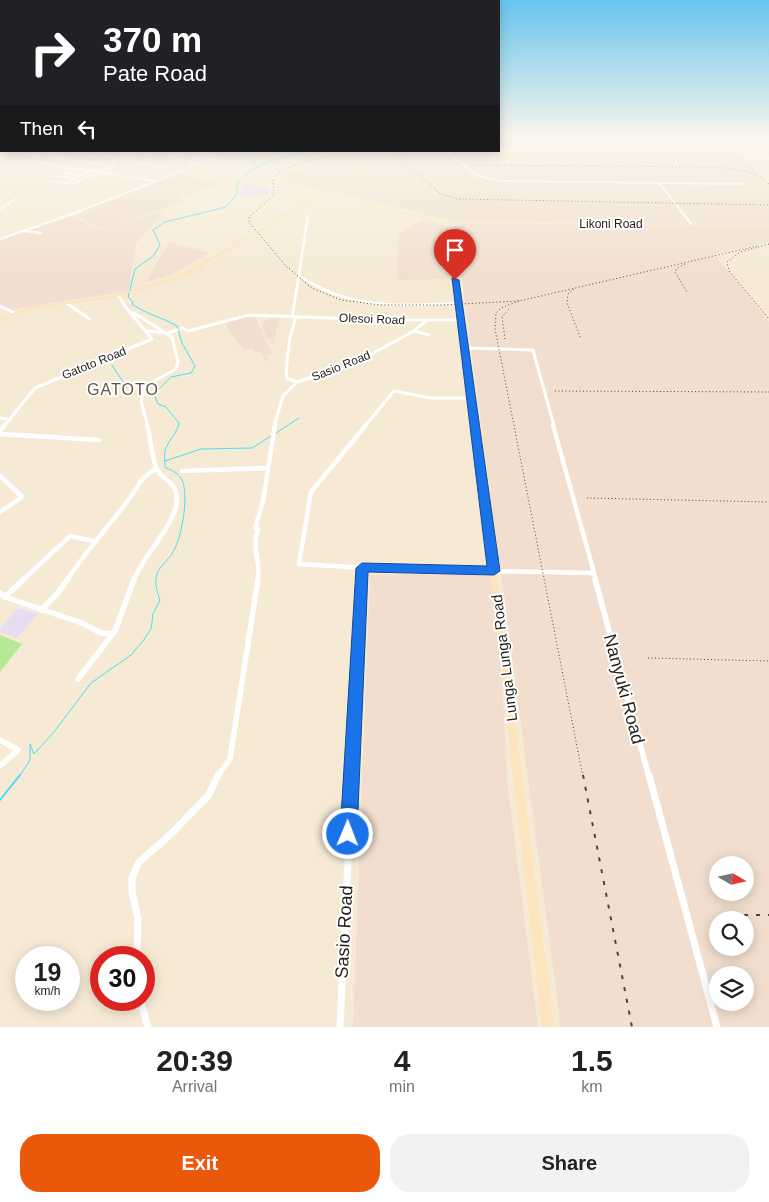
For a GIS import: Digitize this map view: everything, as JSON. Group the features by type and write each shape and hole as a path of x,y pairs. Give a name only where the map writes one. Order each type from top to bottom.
{"main road":[{"path":"287,186 316,192 326,192 336,186"},
{"path":"288,186 316,192"},
{"path":"0,319 35,307 124,294 180,276 334,186"},
{"path":"192,270 201,271 201,268 215,256 338,186"},
{"path":"270,224 339,186"},
{"path":"295,188 306,195 304,202"},
{"path":"270,224 316,192"},
{"name":"Likoni Road","path":"326,192 449,224 769,226"},
{"name":"Lunga Lunga Road","path":"449,224 494,571 548,1027"},
{"name":"Likoni Road","path":"621,225 769,226"}],"street":[{"path":"0,239 145,186"},
{"path":"661,186 692,225"},
{"path":"0,207 6,206 15,199"},
{"path":"297,382 286,378 287,351 294,317 298,275 308,216"},
{"path":"23,231 41,233"},
{"path":"298,275 326,293 358,302 386,305 459,303"},
{"path":"118,295 125,310 148,331 167,333 177,330"},
{"path":"66,303 90,319"},
{"path":"0,306 15,313"},
{"path":"78,679 113,634 139,565 166,529 177,498 174,485 156,468 141,396 145,386 176,370 173,340 167,333 134,314 130,314"},
{"name":"Olesoi Road","path":"182,328 188,331 242,316 426,321 460,320"},
{"name":"Sasio Road","path":"268,468 272,436 283,396 297,382 353,364 414,330 426,321"},
{"path":"414,330 429,335"},
{"name":"Gatoto Road","path":"0,432 35,388 151,340 148,331"},
{"name":"Nanyuki Road","path":"464,348 533,350 717,1027"},
{"path":"472,398 431,398 394,391 312,492 299,564 362,568 593,573"},
{"path":"0,418 11,420"},
{"path":"0,432 99,440"},
{"path":"41,610 57,594 94,541 128,501 142,477 156,468"},
{"path":"137,946 138,919 132,892 132,878 139,862 171,834 208,796 217,776 230,759 260,569 254,541 258,528 255,528 263,501 268,468 182,471"},
{"path":"0,476 22,497 0,512"},
{"path":"94,541 70,536 2,595 82,623 101,633 113,634"},
{"name":"Sasio Road","path":"340,1027 362,568"},
{"path":"0,740 18,750 0,766"},
{"path":"143,1011 148,1027"}],"shaded area":[{"path":"147,186 216,186 177,198 186,202 104,227 98,227 75,215"},
{"path":"242,186 259,186 269,189 269,194 240,195"},
{"path":"306,186 769,186 769,225 460,221 443,219"},
{"path":"166,210 136,243 128,291 6,310 0,307 0,239 70,215 95,228 103,228"},
{"path":"423,220 444,225 450,277 447,279 400,280 397,278 399,233"},
{"path":"467,223 769,226 769,242 714,254 769,322 769,1027 561,1027 455,226"},
{"path":"169,242 210,253 170,275 146,282"},
{"path":"245,317 256,318 272,354 267,355 269,360 265,361 261,352 255,352 253,349 244,350 232,336 223,320"},
{"path":"280,317 273,344 271,344 272,340 267,338 262,328 264,321"},
{"path":"491,572 501,662 507,779 538,1027 353,1027 370,575"},
{"path":"18,608 38,614 17,638 0,632 0,628"}],"green space":[{"path":"0,635 22,644 0,672"}],"waterway":[{"path":"19,777 30,760 30,744 34,754 54,732 91,683 131,655 151,629 153,614 160,600 156,577 176,545 182,526 185,504 184,485 181,478 178,474 165,467 164,456 179,423 166,407 158,404 154,394 171,377 191,373 195,366 182,343 177,326 138,308 132,304 133,302 128,297 135,269 153,256 160,245 153,230 165,222 226,207 238,193 236,186"},
{"path":"112,365 127,388"},
{"path":"276,433 299,418"},
{"path":"165,461 201,449 252,448 271,436"},
{"path":"0,800 20,775"}],"railway":[{"path":"273,186 274,195 249,217 249,222 286,266 312,288 341,300 381,305 442,305 519,301"},
{"path":"432,186 441,194 457,199 769,205"},
{"path":"769,244 740,252 727,262 729,271 769,319"},
{"path":"519,301 757,246"},
{"path":"685,264 677,268 675,272 687,292"},
{"path":"574,289 568,294 567,303 581,339"},
{"path":"519,301 501,308 496,313 495,329 583,777"},
{"path":"505,339 502,317 510,308"},
{"path":"555,391 769,392"},
{"path":"587,498 769,502"},
{"path":"648,658 769,661"},
{"path":"583,775 632,1027"},
{"path":"754,915 769,915"}],"district":[{"name":"GATOTO","path":"123,389"}],"route":[{"path":"348,834 362,568 494,571 460,320 460,304 455,280"}]}
